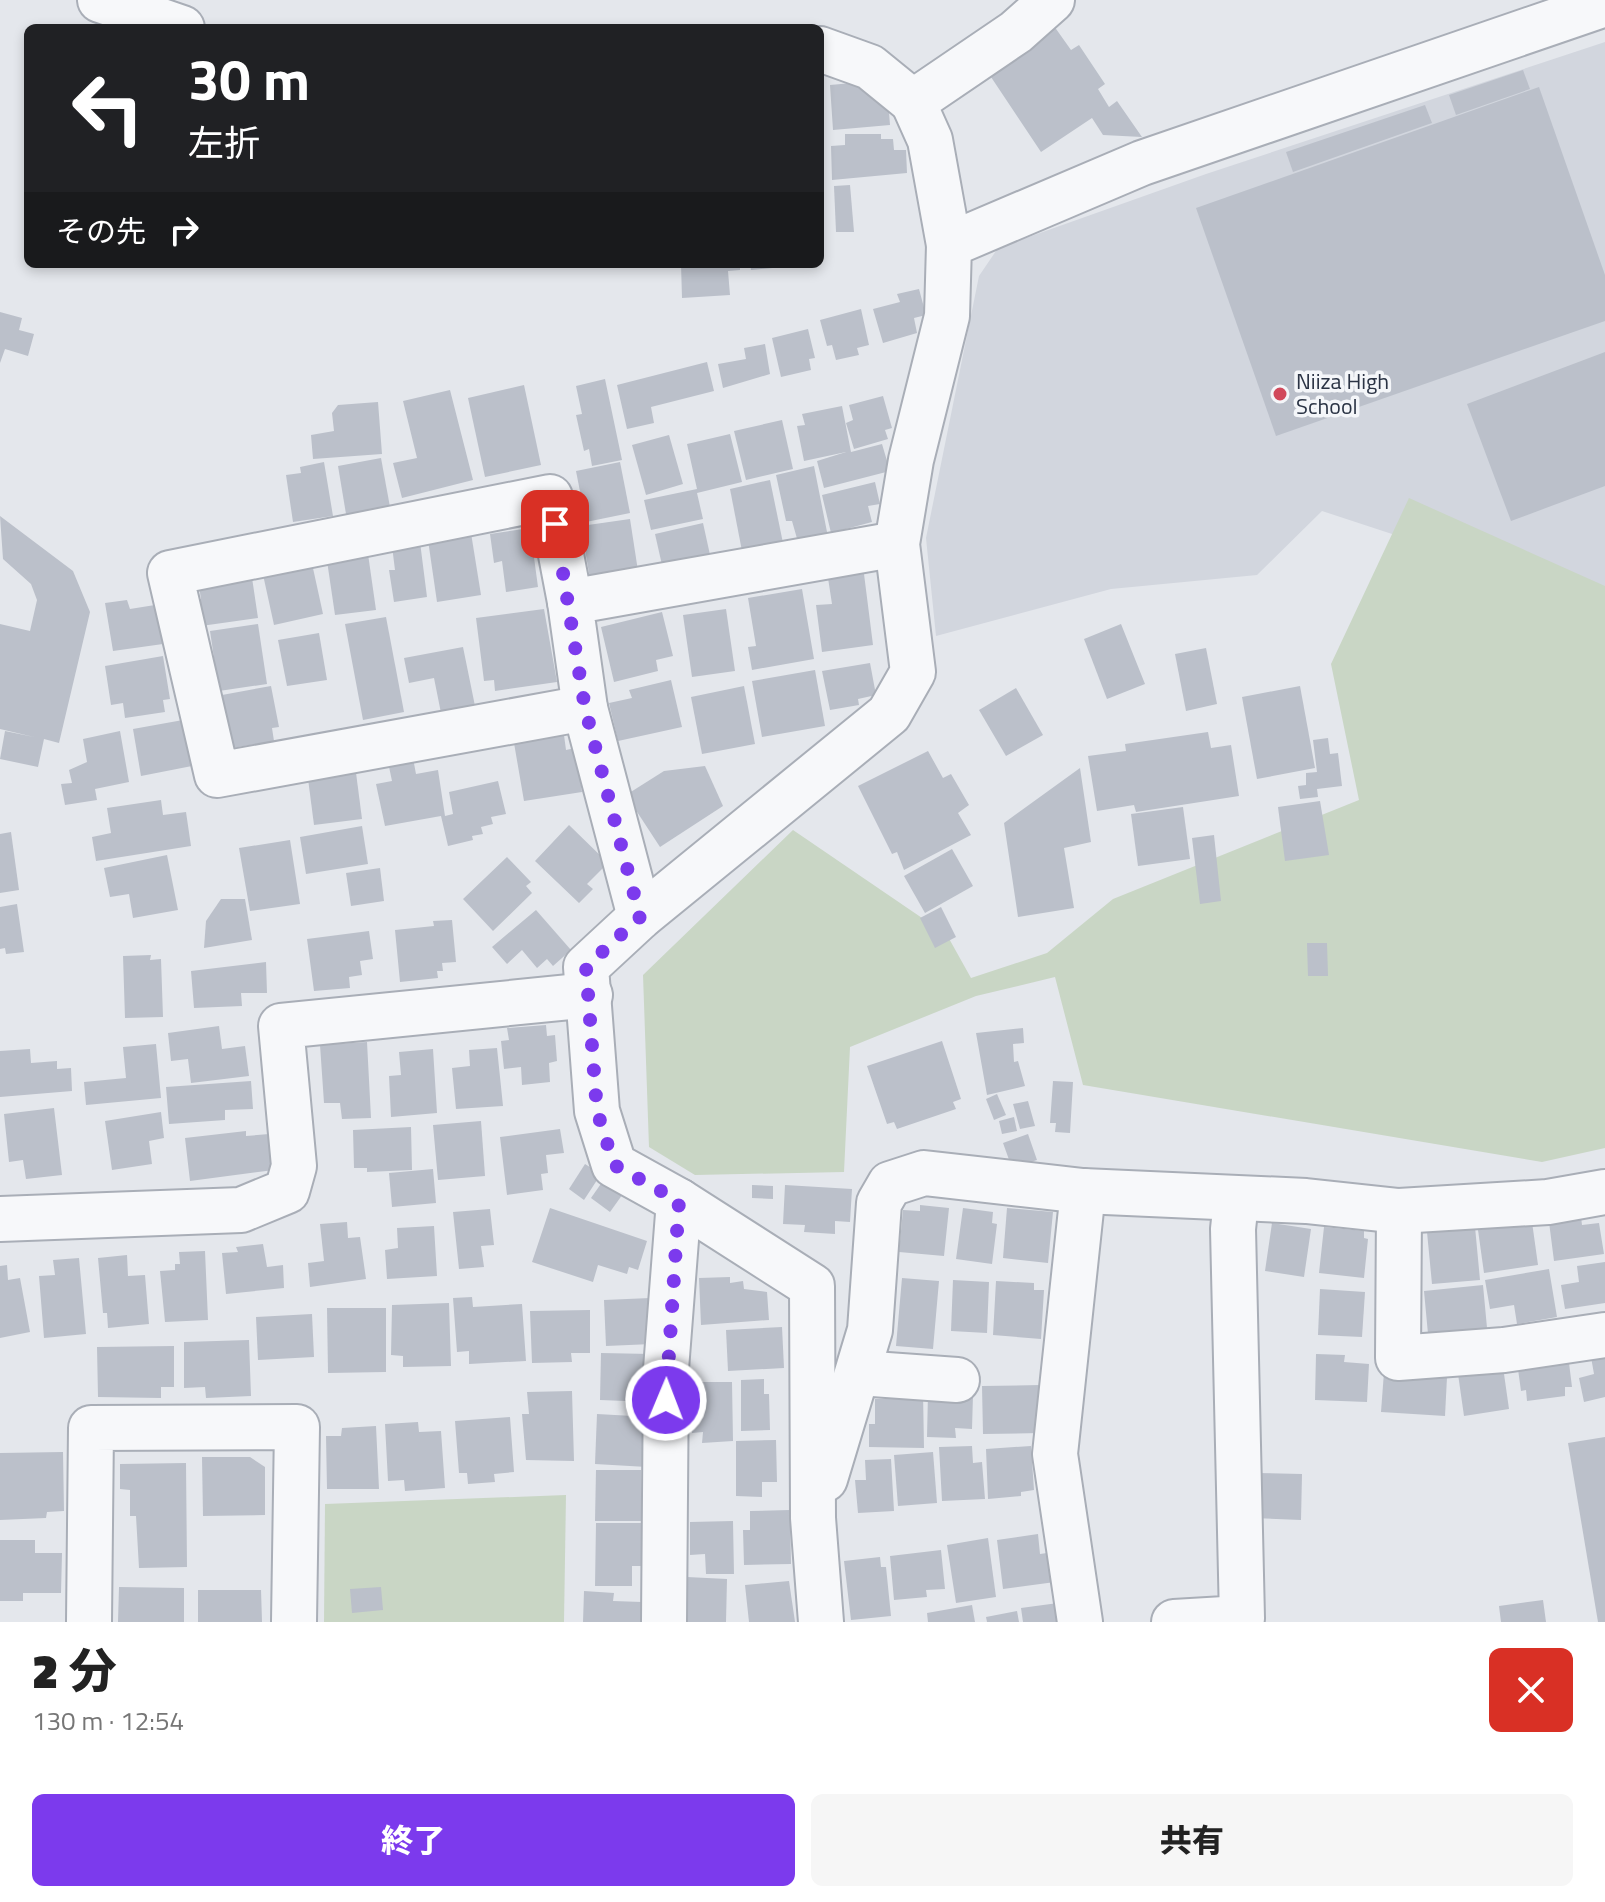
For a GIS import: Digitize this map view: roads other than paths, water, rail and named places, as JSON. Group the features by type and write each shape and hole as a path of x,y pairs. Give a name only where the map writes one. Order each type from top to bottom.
{"street":[{"path":"100,0 170,24"},
{"path":"913,102 1016,32 1052,0"},
{"path":"949,245 1142,163 1605,4"},
{"path":"821,1622 813,1518 812,1286 679,1201 614,1165 597,1111 586,967 640,917 889,714 913,672 897,544 911,460 947,316 949,245 930,140 913,102 870,67 824,50"},
{"path":"585,708 217,775 170,573 550,497 570,602 585,708 640,917"},
{"path":"570,602 897,544"},
{"path":"0,1219 241,1210 287,1191 294,1166 281,1026 590,995"},
{"path":"813,1518 870,1330 879,1203 890,1184 924,1173 1083,1191 1236,1201 1306,1201 1399,1211 1548,1202 1605,1192"},
{"path":"1080,1622 1055,1454 1083,1191"},
{"path":"664,1622 666,1369 679,1201"},
{"path":"1174,1622 1242,1618 1233,1229 1236,1201"},
{"path":"1399,1211 1398,1358 1504,1350 1605,1335"},
{"path":"859,1373 957,1380"},
{"path":"89,1622 91,1428 297,1427 294,1622"}],"place":[{"name":"Niiza High School","path":"1280,394"}]}
